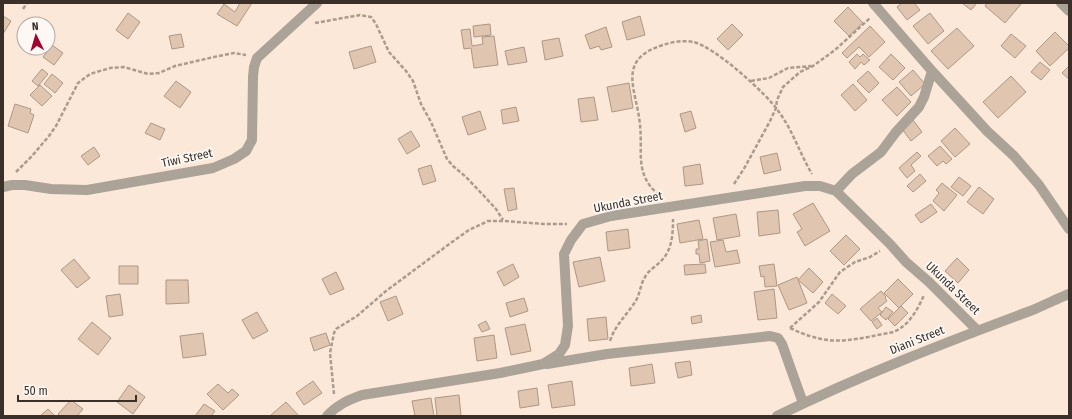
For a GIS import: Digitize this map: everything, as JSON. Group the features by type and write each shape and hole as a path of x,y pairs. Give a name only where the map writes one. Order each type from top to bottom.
{"street":[{"path":"257,58 317,3"},
{"path":"1061,3 1069,11"},
{"path":"876,6 932,71 987,131 1014,156 1039,185 1069,229"},
{"name":"Tiwi Street","path":"3,187 25,185 51,189 87,190 213,168 234,159 246,151 252,140 253,77 257,58"},
{"path":"836,191 852,174 881,152 896,132 919,107 924,97 932,71"},
{"name":"Ukunda Street","path":"330,412 347,400 362,395 500,373 543,364 559,354 564,345 568,326 564,254 571,240 583,224 611,216 805,186 820,186 836,191 890,244 906,262 929,282 977,330"},
{"name":"Diani Street","path":"777,416 803,403 905,359 1069,294"},
{"path":"543,364 607,354 770,336 778,338 782,344 803,403"}],"path":[{"path":"22,9 27,3"},
{"path":"724,198 745,167 776,108 777,100 783,87 800,72 813,66 835,50 876,6"},
{"path":"315,23 360,15 371,17 376,24 389,52 413,81 421,104 431,122 447,159 485,197 504,221"},
{"path":"607,354 613,332 635,302 645,276 662,260 667,253 673,233 673,206 655,192 643,175 640,160 640,126 632,78 632,68 639,58 652,49 673,42 693,42 704,46 718,55 751,81 776,108 787,125 802,157 820,186"},
{"path":"13,175 49,136 56,126 78,82 90,74 110,68 124,67 148,74 159,72 175,66 228,54 244,54 257,58"},
{"path":"751,81 769,78 788,68 813,66"},
{"path":"330,412 334,388 330,353 334,333 336,329 357,316 386,291 469,230 488,222 504,221 544,224 583,224"},
{"path":"778,338 820,302 840,272 847,266 870,257 890,244"},
{"path":"790,328 808,336 827,340 847,341 892,332 911,318 919,306 929,282"}],"building":[{"path":"240,3 252,3 237,26 217,14 224,4 235,12"},
{"path":"902,3 914,3 920,10 907,20 897,7"},
{"path":"962,3 977,3 971,10"},
{"path":"987,3 1022,3 1005,23 985,6"},
{"path":"848,7 863,23 849,36 834,21"},
{"path":"128,13 140,22 128,39 116,30"},
{"path":"930,13 944,31 928,44 913,26"},
{"path":"3,16 11,21 3,34"},
{"path":"640,16 645,35 627,40 622,22"},
{"path":"490,24 491,35 474,37 473,26"},
{"path":"732,24 743,35 728,50 717,39"},
{"path":"870,26 885,42 869,57 859,47 847,58 842,53"},
{"path":"606,27 612,47 601,50 599,46 590,49 585,35"},
{"path":"957,28 974,46 948,69 931,51"},
{"path":"470,29 472,46 483,44 482,37 494,36 498,65 474,68 471,48 464,49 461,30"},
{"path":"1055,32 1069,46 1069,48 1050,66 1036,51"},
{"path":"181,34 184,47 172,49 169,36"},
{"path":"1011,34 1026,46 1015,58 1001,46"},
{"path":"559,38 563,56 545,60 542,41"},
{"path":"371,46 376,62 354,69 349,52"},
{"path":"524,47 527,62 508,65 505,51"},
{"path":"56,48 63,53 54,65 43,57 56,56"},
{"path":"857,54 860,57 863,54 870,60 864,65 861,62 855,69 849,62"},
{"path":"891,54 905,68 893,80 879,67"},
{"path":"1040,62 1050,70 1041,80 1031,72"},
{"path":"1069,66 1069,79 1062,73"},
{"path":"42,69 48,74 38,86 32,81"},
{"path":"913,70 925,84 911,96 899,82"},
{"path":"868,71 879,83 869,93 857,81"},
{"path":"52,74 63,83 55,93 44,84"},
{"path":"1011,76 1026,92 998,118 983,102"},
{"path":"176,81 191,92 180,108 164,96"},
{"path":"629,83 633,108 612,112 607,87"},
{"path":"853,84 867,100 855,111 841,95"},
{"path":"40,85 52,96 42,106 30,95"},
{"path":"897,87 911,102 897,116 882,100"},
{"path":"594,97 598,120 581,122 578,99"},
{"path":"15,104 31,109 30,113 34,115 28,133 8,126"},
{"path":"516,107 519,121 503,124 501,110"},
{"path":"480,111 486,129 468,135 462,117"},
{"path":"691,111 696,128 685,132 680,114"},
{"path":"913,120 922,132 911,141 902,129"},
{"path":"151,123 165,129 160,140 145,133"},
{"path":"955,128 970,144 955,157 941,141"},
{"path":"411,131 420,146 407,154 398,139"},
{"path":"940,146 952,159 946,164 943,161 937,166 928,156"},
{"path":"94,147 100,156 88,165 81,156"},
{"path":"917,152 921,156 911,165 915,171 907,178 899,168"},
{"path":"777,153 781,170 764,174 760,157"},
{"path":"700,164 703,184 685,186 683,167"},
{"path":"431,165 436,181 423,185 418,169"},
{"path":"920,174 926,181 913,192 907,186"},
{"path":"959,177 971,186 963,196 951,187"},
{"path":"942,183 957,195 944,211 933,201 939,193 936,190"},
{"path":"979,187 994,199 983,214 967,202"},
{"path":"514,188 517,209 508,211 504,189"},
{"path":"813,203 830,231 805,246 797,232 802,229 793,214"},
{"path":"931,204 937,212 921,223 915,215"},
{"path":"778,210 780,233 759,236 757,212"},
{"path":"736,214 740,236 717,240 713,218"},
{"path":"699,220 703,239 680,243 677,224"},
{"path":"628,229 630,248 608,251 606,232"},
{"path":"846,235 860,249 844,265 830,251"},
{"path":"707,239 710,261 700,263 699,254 696,254 696,249 699,249 698,241"},
{"path":"723,240 726,252 737,250 740,263 715,267 710,242"},
{"path":"600,257 605,281 579,287 573,262"},
{"path":"957,258 969,270 958,283 945,271"},
{"path":"74,259 90,278 77,288 61,270"},
{"path":"513,264 519,277 504,286 497,272"},
{"path":"705,264 706,273 685,275 684,265"},
{"path":"774,264 777,286 765,287 764,276 761,277 759,266"},
{"path":"119,266 138,266 138,284 119,284"},
{"path":"809,268 823,282 813,293 798,280"},
{"path":"336,272 344,289 330,295 322,279"},
{"path":"797,277 807,303 789,310 778,285"},
{"path":"898,279 913,294 899,308 884,293"},
{"path":"166,280 188,280 189,303 166,304"},
{"path":"774,289 777,318 758,320 754,292"},
{"path":"881,291 886,297 885,298 887,301 878,308 882,312 871,321 860,309"},
{"path":"120,294 123,315 109,317 106,296"},
{"path":"832,294 846,306 838,314 825,303"},
{"path":"396,296 403,314 388,321 380,302"},
{"path":"524,298 528,311 510,317 506,303"},
{"path":"901,306 908,313 895,326 888,319"},
{"path":"886,307 893,312 886,320 880,315"},
{"path":"257,312 268,331 253,339 242,320"},
{"path":"701,315 702,322 692,324 691,317"},
{"path":"606,317 608,339 589,341 587,319"},
{"path":"877,318 882,325 877,329 872,322"},
{"path":"486,321 490,329 482,332 478,325"},
{"path":"92,322 111,338 98,355 78,339"},
{"path":"525,324 531,351 511,355 505,328"},
{"path":"203,333 206,355 183,358 180,336"},
{"path":"326,333 330,345 314,351 310,338"},
{"path":"494,335 497,358 477,361 474,338"},
{"path":"690,361 692,375 678,378 675,363"},
{"path":"652,364 655,383 631,386 629,368"},
{"path":"313,381 322,393 304,405 296,393"},
{"path":"572,381 575,405 552,408 548,385"},
{"path":"218,384 228,393 232,389 239,395 223,410 207,394"},
{"path":"129,385 145,397 133,414 117,402"},
{"path":"537,388 539,405 520,408 518,391"},
{"path":"459,395 461,416 437,416 435,398"},
{"path":"431,398 434,416 415,416 412,401"},
{"path":"71,400 83,409 77,416 60,416 58,414"},
{"path":"286,402 299,416 271,415"},
{"path":"204,404 215,411 211,416 195,416"},
{"path":"48,409 55,416 40,416"}]}
